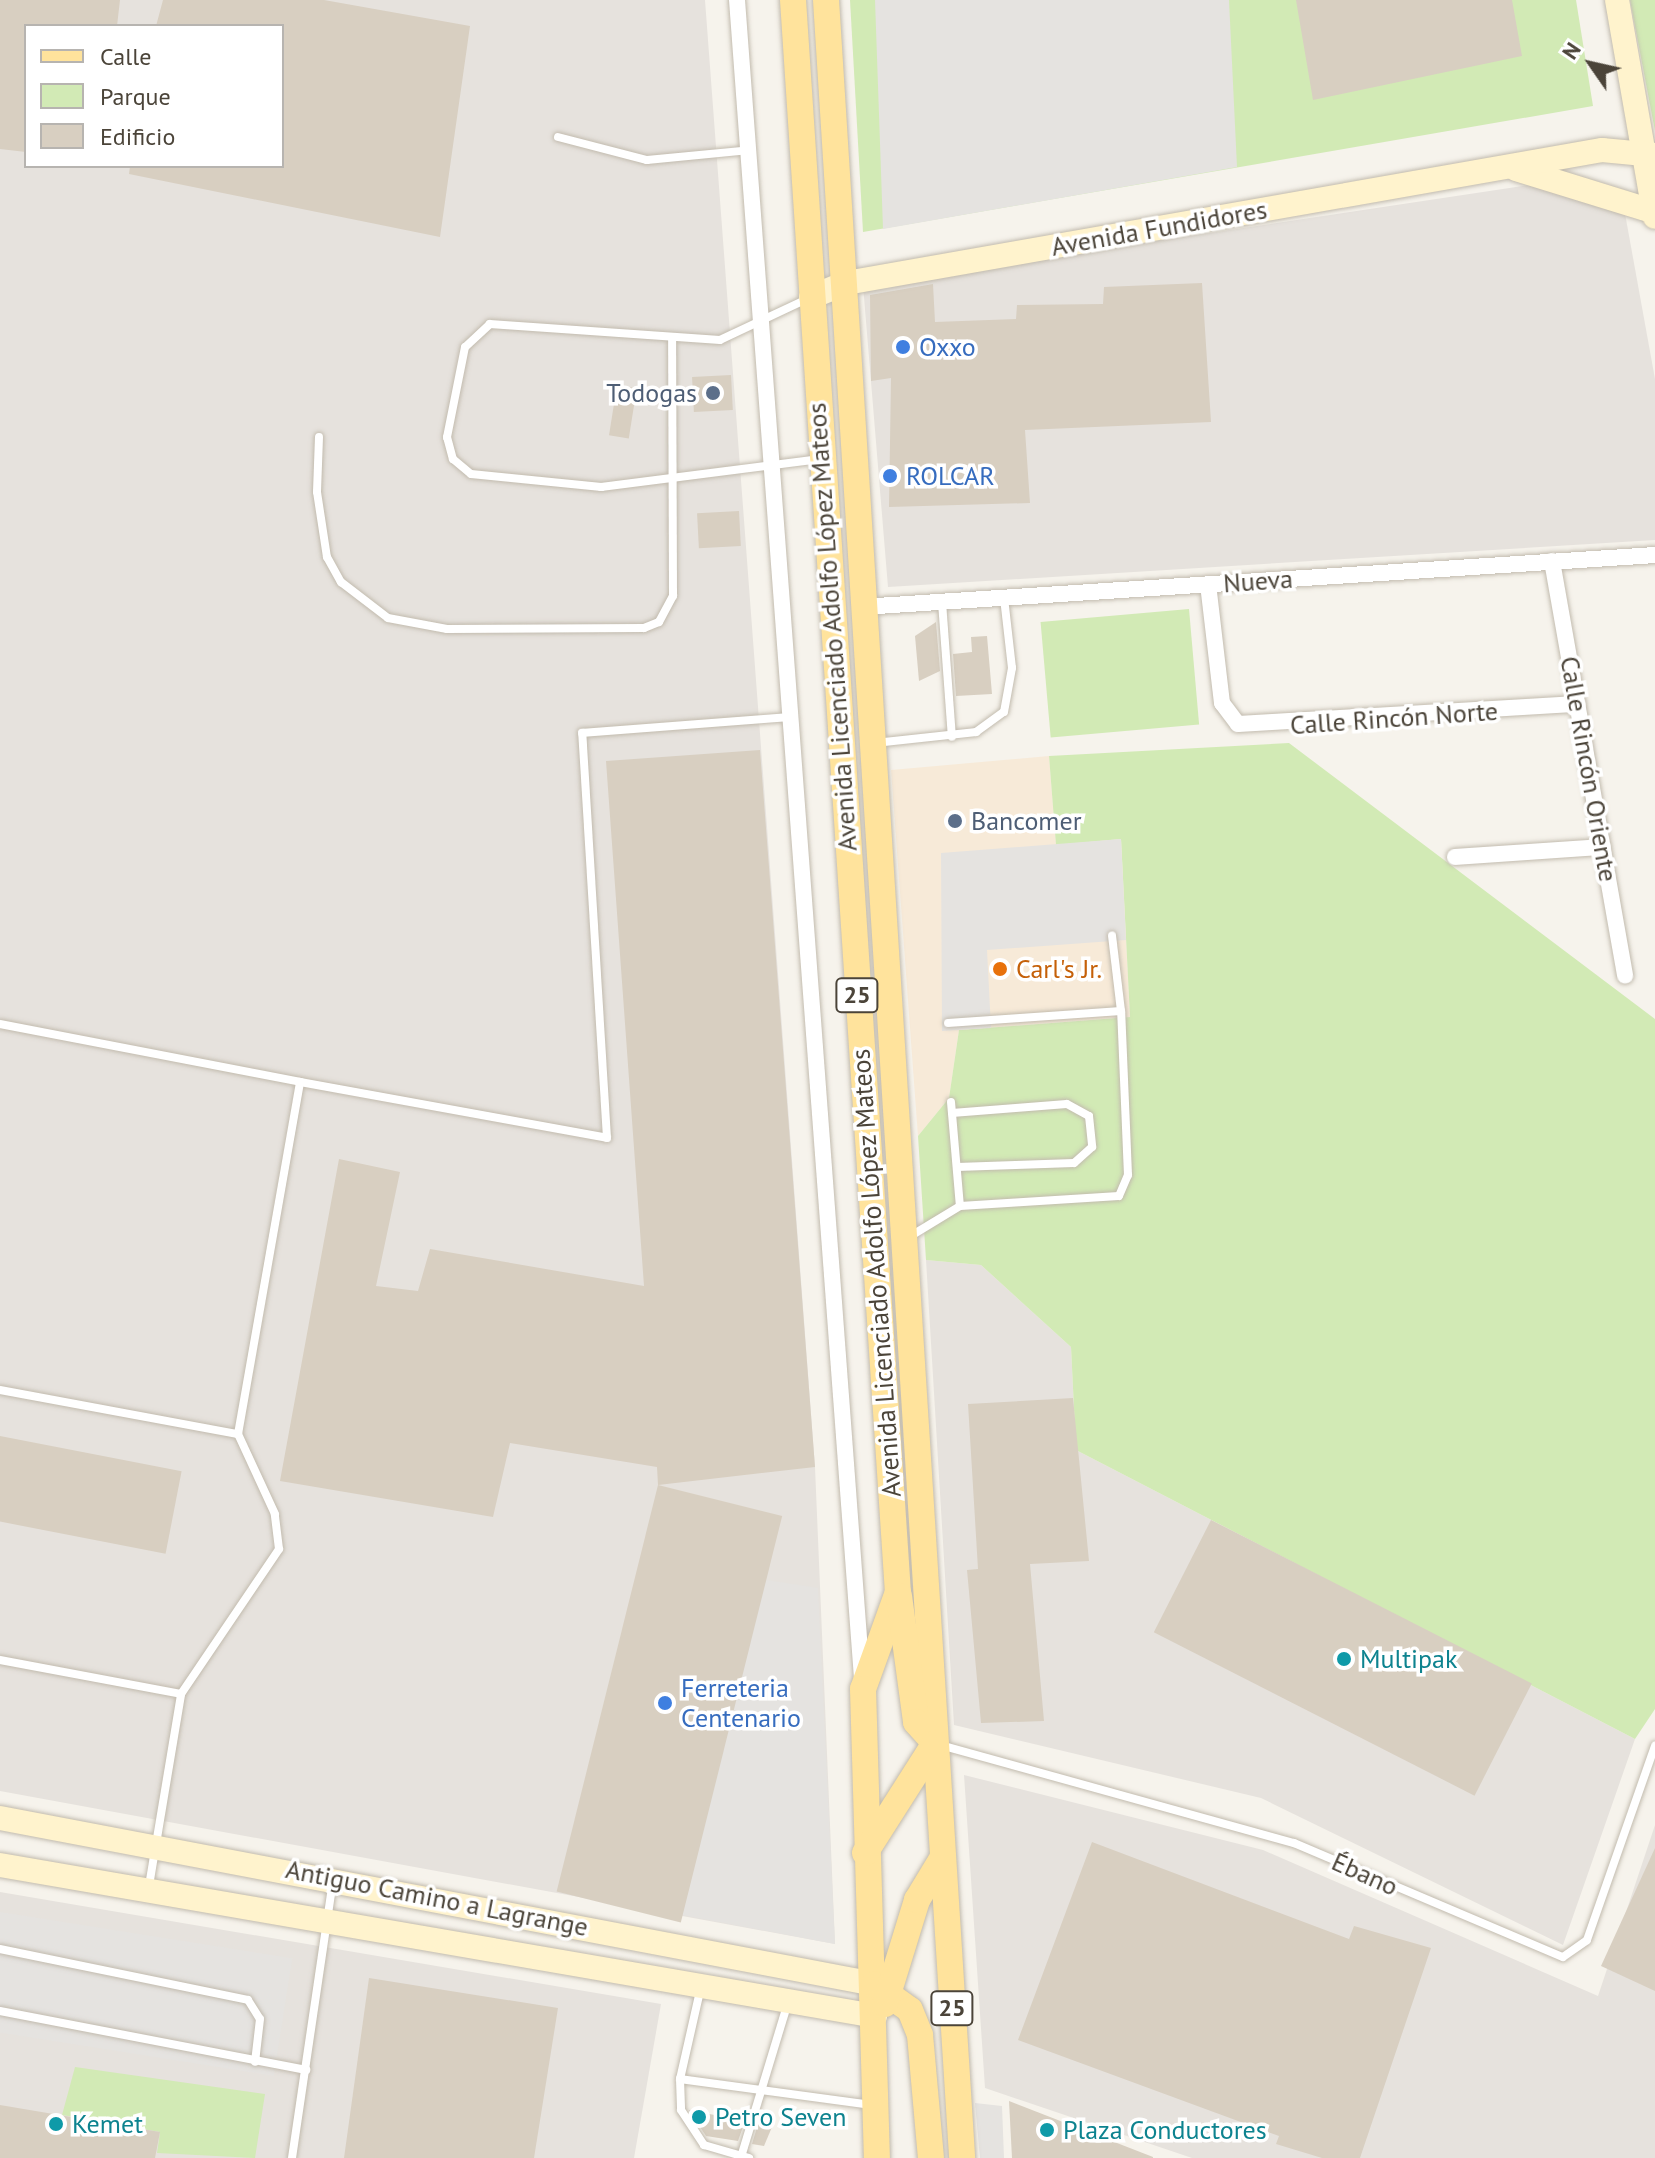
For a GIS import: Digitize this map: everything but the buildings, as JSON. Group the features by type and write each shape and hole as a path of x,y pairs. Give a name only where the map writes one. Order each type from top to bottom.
{"main road":[{"name":"Avenida Licenciado Adolfo López Mateos","path":"793,0 820,459 898,1592 863,1689 865,1853 884,1989"},
{"name":"Avenida Licenciado Adolfo López Mateos","path":"826,0 846,283 870,744 905,1239 962,2158"},
{"path":"865,1853 935,1743 916,1722 898,1592"},
{"path":"877,2158 875,2016 917,1900 943,1857"},
{"path":"884,1989 920,2035 931,2158"}],"street":[{"path":"737,0 775,463 863,1689"},
{"path":"1617,0 1651,152 1655,214"},
{"name":"Avenida Fundidores","path":"811,297 846,283 1509,167 1651,152"},
{"name":"Avenida Fundidores","path":"1509,167 1655,214"},
{"name":"Nueva","path":"862,607 1655,555"},
{"name":"Calle Rincón Oriente","path":"1552,561 1625,976"},
{"name":"Calle Rincón Norte","path":"1208,584 1222,703 1238,724 1266,728 1577,704"},
{"path":"1455,857 1603,847"},
{"name":"Antiguo Camino a Lagrange","path":"0,1818 333,1878 884,1989"},
{"name":"Antiguo Camino a Lagrange","path":"0,1865 700,1991 787,2006 875,2016"}],"lane":[{"path":"558,137 647,160 750,150"},
{"path":"811,297 762,320 733,338 672,340 490,324 465,347 447,437 459,466 488,479 601,487 667,482 775,463 820,459"},
{"path":"319,437 317,492 327,557 362,601 414,627 626,631 659,622 673,596 667,482 672,340"},
{"path":"870,744 952,737 993,724 1011,695 1004,598"},
{"path":"942,602 952,737"},
{"path":"0,1024 607,1138 582,733 792,717"},
{"path":"905,1239 960,1206 1119,1196 1128,1163 1121,1011 1112,936"},
{"path":"948,1023 1121,1011"},
{"path":"148,1891 181,1694 279,1549 275,1514 238,1434 300,1082"},
{"path":"951,1102 960,1206"},
{"path":"952,1113 1067,1104 1089,1116 1092,1147 1074,1163 957,1167"},
{"path":"0,1390 238,1434"},
{"path":"0,1660 181,1694"},
{"name":"Ébano","path":"935,1743 1266,1833 1563,1957 1587,1940 1655,1746"},
{"path":"292,2158 333,1878"},
{"path":"0,1949 248,2000 260,2019 255,2062"},
{"path":"700,1991 680,2079 681,2110 693,2136 749,2158"},
{"path":"741,2157 787,2006"},
{"path":"0,2011 306,2070"},
{"path":"680,2079 877,2105"}],"shaded area":[{"path":"0,0 705,0 815,1467 835,1944 0,1791"},
{"path":"875,0 1229,0 1237,167 883,229"},
{"path":"1550,182 1624,208 1655,379 1655,540 888,587 863,285"},
{"path":"1049,756 1056,844 1121,839 1130,1017 959,1030 949,1098 918,1136 891,770"},
{"path":"1121,839 1126,940 987,950 991,1028 942,1031 941,853"},
{"path":"926,1260 981,1265 1071,1347 1076,1450 1635,1739 1563,1945 1261,1798 954,1725"},
{"path":"766,1580 818,1588 835,1944 672,1913"},
{"path":"964,1775 1263,1850 1598,1996 1655,1825 1655,2158 1192,2158 985,2088"},
{"path":"0,1892 661,2004 634,2158 0,2158"},
{"path":"0,1912 292,1958 274,2076 0,2032"},
{"path":"975,2103 1002,2106 1004,2158 980,2158"}],"green space":[{"path":"850,0 1576,0 1593,106 863,232"},
{"path":"1630,0 1655,0 1655,131"},
{"path":"1189,609 1199,725 1051,738 1041,622"},
{"path":"1289,743 1655,1019 1655,1709 1635,1739 1076,1450 1071,1347 981,1265 926,1260 918,1136 949,1098 959,1030 1130,1017 1121,839 1056,845 1049,756"},
{"path":"75,2067 265,2094 255,2158 157,2153 160,2132 62,2115"}],"place":[{"name":"Oxxo","path":"903,347"},
{"name":"Todogas","path":"713,393"},
{"name":"ROLCAR","path":"890,476"},
{"name":"Bancomer","path":"955,821"},
{"name":"Carl's Jr.","path":"1000,969"},
{"name":"Multipak","path":"1344,1659"},
{"name":"Ferreteria Centenario","path":"665,1703"},
{"name":"Petro Seven","path":"699,2117"},
{"name":"Kemet","path":"56,2124"},
{"name":"Plaza Conductores","path":"1047,2130"}]}
